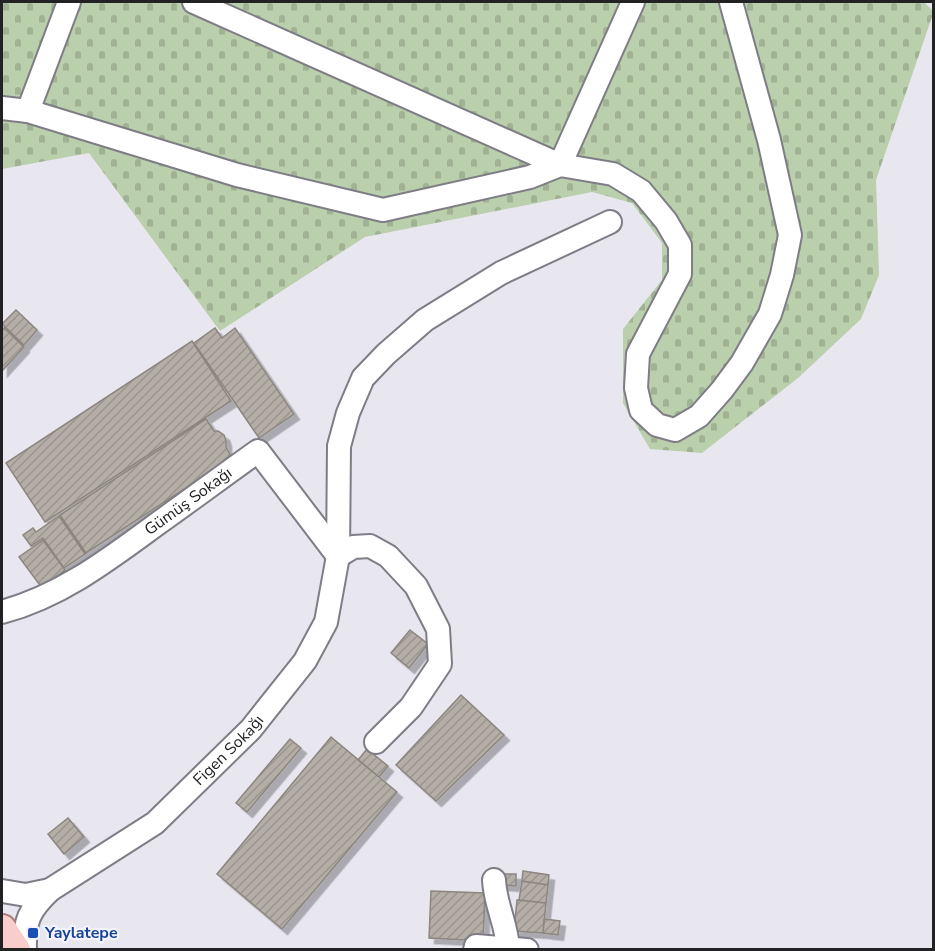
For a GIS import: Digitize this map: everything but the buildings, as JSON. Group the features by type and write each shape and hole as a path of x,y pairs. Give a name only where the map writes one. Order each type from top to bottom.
{"main road":[{"path":"2,929 16,950"}],"street":[{"path":"28,111 69,2"},
{"path":"194,2 560,165 614,174 641,191 666,221 680,245 680,274 638,354 636,388 642,410 657,425 675,430 699,416 742,363 770,314 782,275 790,235 769,140 731,2"},
{"path":"2,108 28,111 237,175 384,210 530,177 560,165 633,2"},
{"name":"Figen Sokağı","path":"50,890 155,823 251,729 305,661 326,622 338,556 339,446 348,413 363,378 386,354 425,320 501,273 610,222"},
{"name":"Gümüş Sokağı","path":"2,612 30,604 65,588 129,545 258,451 338,556"},
{"path":"338,556 353,547 370,546 388,556 416,586 438,629 440,664 411,707 376,742"},
{"path":"475,948 517,948 507,930 496,899 494,880"},
{"path":"2,891 26,895 50,890"},
{"path":"25,950 27,920 34,905 50,890"}],"green space":[{"path":"2,2 924,2 933,14 876,180 879,275 861,319 798,378 702,453 650,449 623,403 623,329 662,280 662,243 632,203 592,192 365,237 220,331 89,153 2,169"}],"place":[{"name":"Yaylatepe","path":"33,933"}]}
